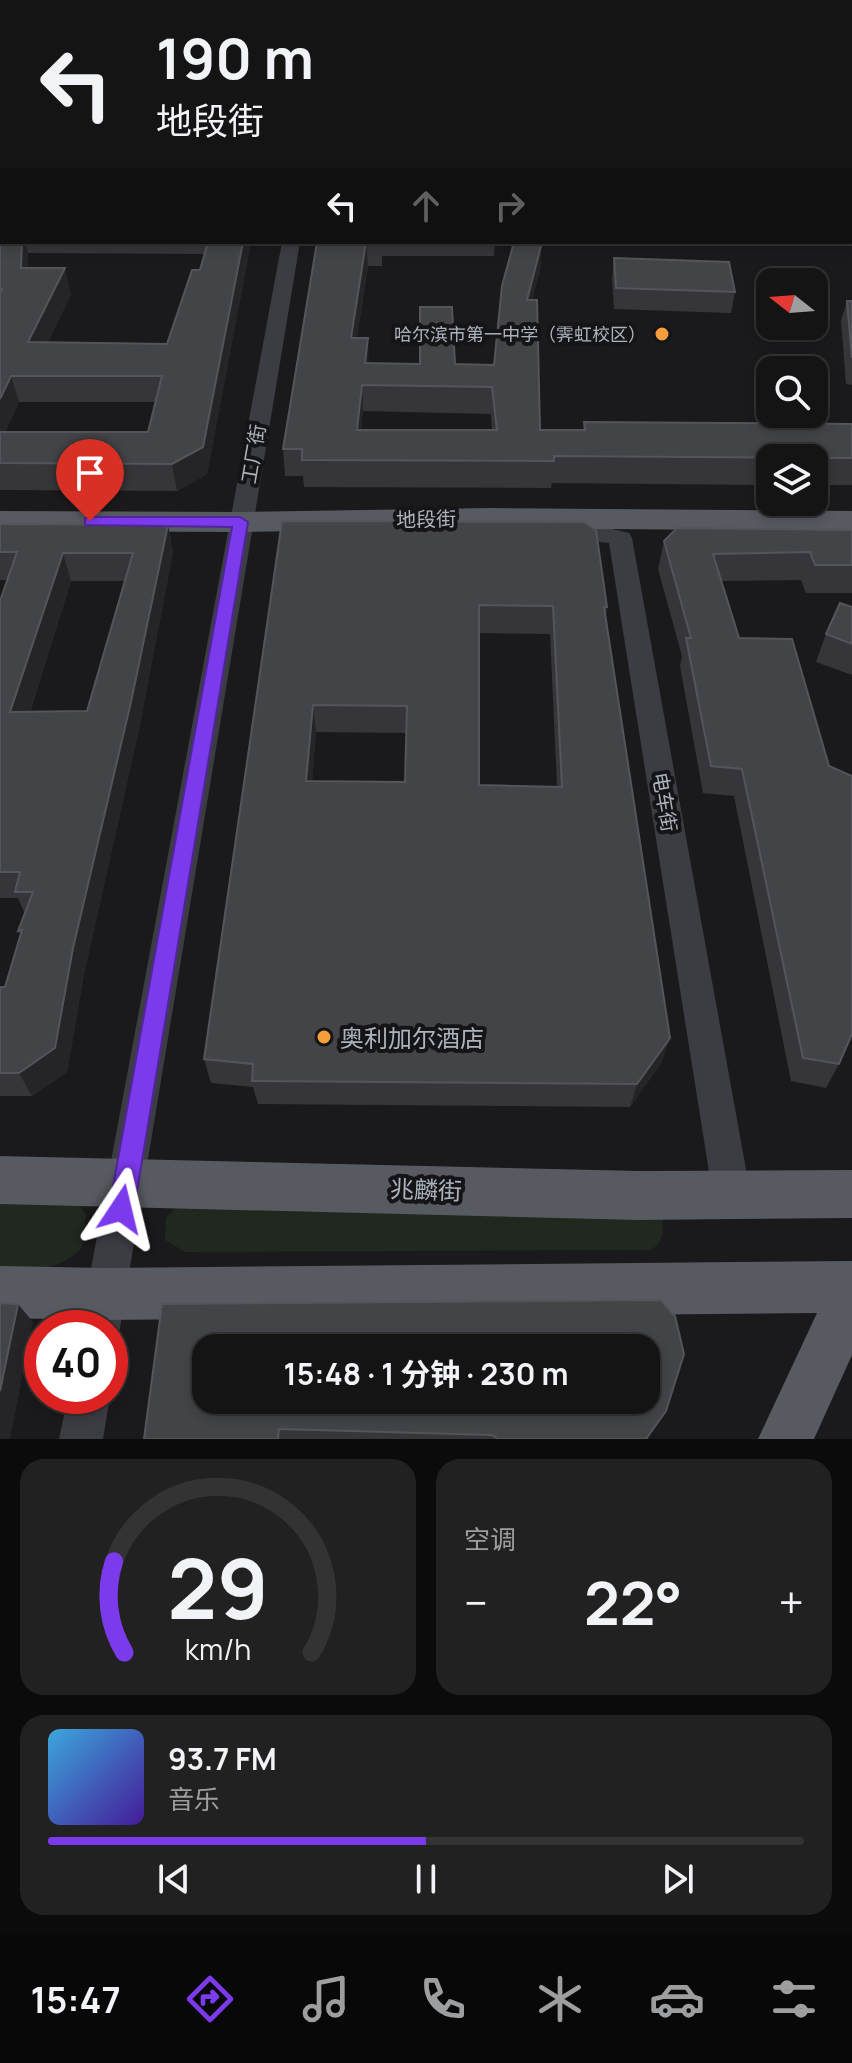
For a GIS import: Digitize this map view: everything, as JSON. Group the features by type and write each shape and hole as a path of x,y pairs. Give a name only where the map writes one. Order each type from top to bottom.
{"main road":[{"name":"地段街","path":"0,521 240,522 490,518 852,521"},
{"name":"兆麟街","path":"0,1180 732,1197 852,1194"},
{"path":"128,1310 852,1287"},
{"path":"0,1292 98,1310"},
{"path":"786,1439 852,1296"}],"street":[{"name":"工厂街","path":"103,1310 291,244"},
{"name":"电车街","path":"490,518 531,532 591,532 620,538 732,1197"},
{"path":"81,1439 86,1414"}],"shaded area":[{"path":"0,1198 77,1201 86,1215 82,1248 53,1266 0,1269"},
{"path":"178,1206 662,1219 663,1228 660,1241 651,1250 185,1252 165,1240 166,1218"}],"building":[{"path":"0,244 22,244 21,268 65,268 28,342 167,344 192,270 200,270 207,244 243,244 203,447 172,464 0,463 0,432 148,432 162,376 11,376 0,399"},
{"path":"317,244 366,244 351,338 368,338 365,363 420,364 420,307 452,307 455,364 494,365 502,286 513,244 541,244 527,300 537,300 540,430 585,430 584,422 756,423 756,428 828,428 828,424 852,424 852,458 828,458 828,444 756,444 756,457 554,456 554,461 302,460 302,449 283,449","holes":["362,385 492,387 497,430 357,430"]},
{"path":"614,258 729,262 735,292 616,288"},
{"path":"847,301 852,301 852,358"},
{"path":"282,521 584,522 596,530 607,607 604,607 670,1038 637,1084 252,1081 253,1064 204,1059","holes":["479,605 553,606 562,787 479,785","313,705 407,706 405,782 306,781"]},
{"path":"0,524 168,525 131,702 73,948 55,1048 19,1073 0,1073 0,987 5,987 22,930 18,931 33,892 15,892 20,872 0,872 0,601 17,552 0,552","holes":["63,553 133,553 87,711 10,712"]},
{"path":"677,528 852,530 852,565 815,565 810,552 713,554 739,638 792,639 829,766 852,776 852,1034 839,1064 803,1058 742,769 711,766 686,638 691,638 664,541"},
{"path":"840,603 852,607 852,644 826,634"},
{"path":"661,1300 675,1316 684,1354 666,1411 646,1439 498,1439 492,1435 279,1429 278,1439 144,1439 162,1304"},
{"path":"0,1303 18,1304 0,1391"}],"place":[{"name":"哈尔滨市第一中学（霁虹校区）","path":"662,334"},
{"name":"奥利加尔酒店","path":"324,1037"}],"route":[{"path":"90,521 240,522 121,1209"}]}
